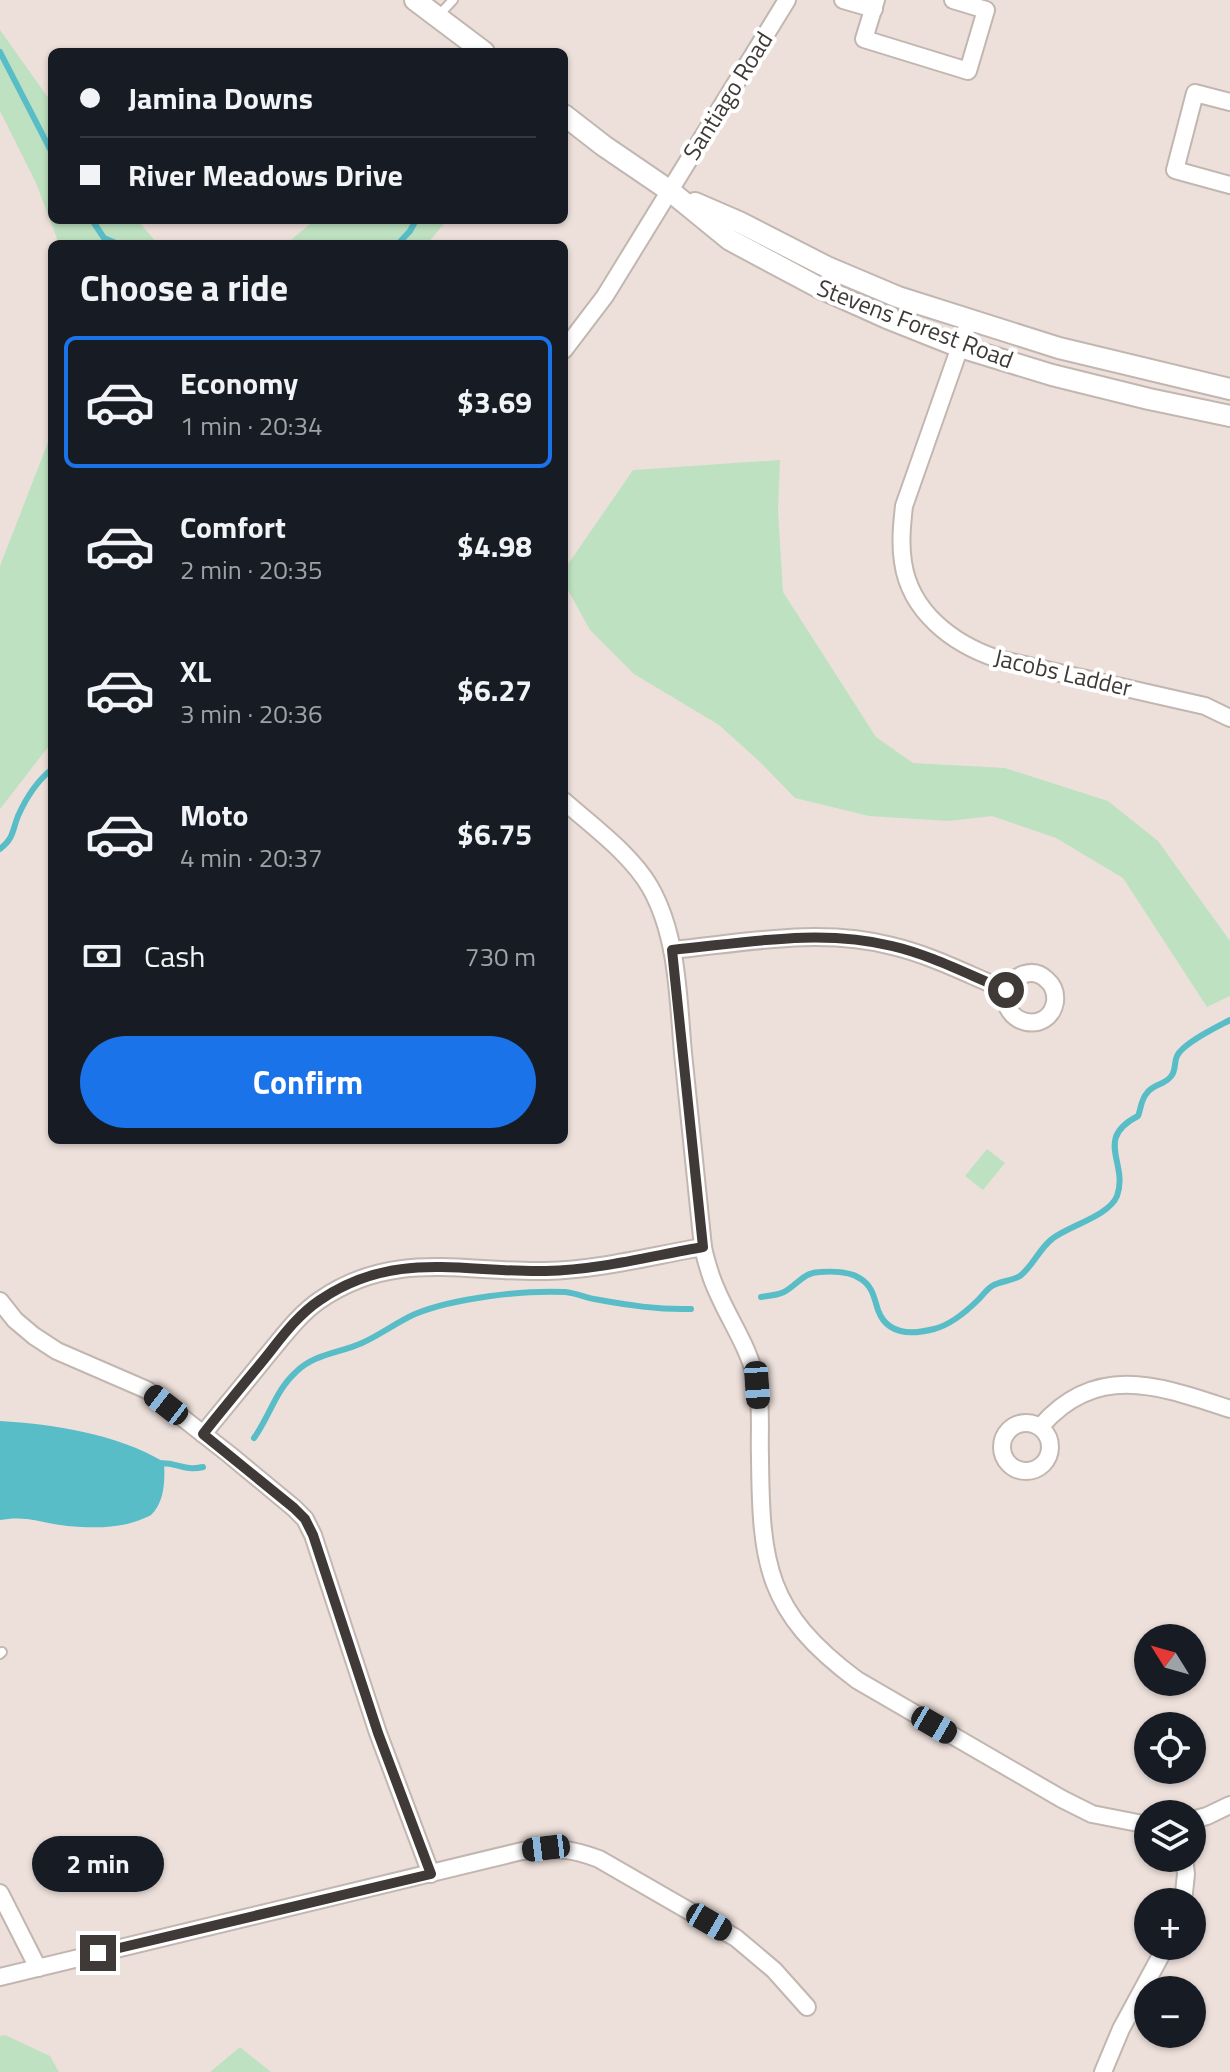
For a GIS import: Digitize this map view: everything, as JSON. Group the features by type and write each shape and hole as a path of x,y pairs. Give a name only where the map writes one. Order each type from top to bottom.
{"street":[{"path":"415,0 479,48"},
{"name":"Santiago Road","path":"568,345 605,296 787,0"},
{"path":"843,0 875,4 864,39 968,71 986,10 953,0"},
{"path":"1230,102 1195,93 1175,170 1230,185"},
{"name":"Stevens Forest Road","path":"568,118 670,191 730,240 818,287 960,347 1066,378 1230,416"},
{"name":"Stevens Forest Road","path":"670,191 827,267 898,297 1059,348 1230,389"},
{"name":"Jacobs Ladder","path":"969,321 912,481 903,517 903,565 917,598 928,614 956,641 987,655 1205,706 1230,718"},
{"path":"568,805 620,851 649,885 666,922 672,950 703,1247 711,1277 750,1357 757,1385 761,1513 769,1567 778,1594 793,1620 830,1660 857,1680 1092,1814 1134,1822"},
{"path":"672,950 833,936 893,946 1006,990"},
{"path":"203,1434 294,1323 318,1301 377,1272 447,1266 547,1271 583,1268 703,1247"},
{"path":"0,1301 15,1320 57,1351 147,1390 264,1482 305,1519 313,1535 378,1733 431,1874"},
{"path":"1041,1426 1068,1400 1104,1387 1125,1385 1144,1384 1171,1390 1230,1409"},
{"path":"1206,1816 1230,1805"},
{"path":"0,1977 522,1851 563,1848 599,1859 736,1938 774,1970 807,2007"},
{"path":"0,1893 38,1968"},
{"path":"1103,2072 1121,2029 1158,1960"}],"lane":[{"path":"438,16 453,0"}],"green space":[{"path":"0,30 48,97 48,215 36,183 0,111"},
{"path":"51,224 140,224 154,240 57,240"},
{"path":"310,224 444,224 430,240 291,240"},
{"path":"48,442 48,747 0,809 0,566"},
{"path":"780,460 778,511 783,592 876,737 913,763 1005,768 1108,801 1158,841 1230,941 1230,996 1207,1007 1123,878 1056,838 992,816 949,821 869,816 795,798 719,725 634,674 590,630 568,590 568,564 633,470"},
{"path":"987,1149 1005,1163 983,1190 965,1176"},
{"path":"5,2035 50,2056 59,2072 0,2072 0,2036"},
{"path":"240,2047 271,2072 210,2072"}],"water":[{"path":"0,1421 85,1432 126,1444 164,1462 162,1497 156,1510 131,1523 113,1526 67,1526 18,1518 0,1520"}],"waterway":[{"path":"0,52 48,145"},
{"path":"95,224 109,240"},
{"path":"402,240 414,224"},
{"path":"0,849 10,838 28,796 48,773"},
{"path":"761,1297 784,1292 810,1274 842,1272 865,1282 882,1318 894,1329 925,1331 952,1321 992,1286 1020,1276 1052,1239 1113,1203 1120,1184 1115,1152 1117,1134 1138,1116 1143,1098 1150,1090 1172,1075 1180,1051 1230,1020"},
{"path":"254,1438 283,1387 303,1366 362,1343 431,1308 489,1296 548,1292 642,1307 691,1309"},
{"path":"156,1464 203,1467"}],"route":[{"path":"98,1953 431,1874 378,1733 313,1535 305,1519 203,1434 294,1323 318,1301 377,1272 447,1266 518,1271 565,1270 703,1247 672,950 833,936 893,946 1006,990"}]}
